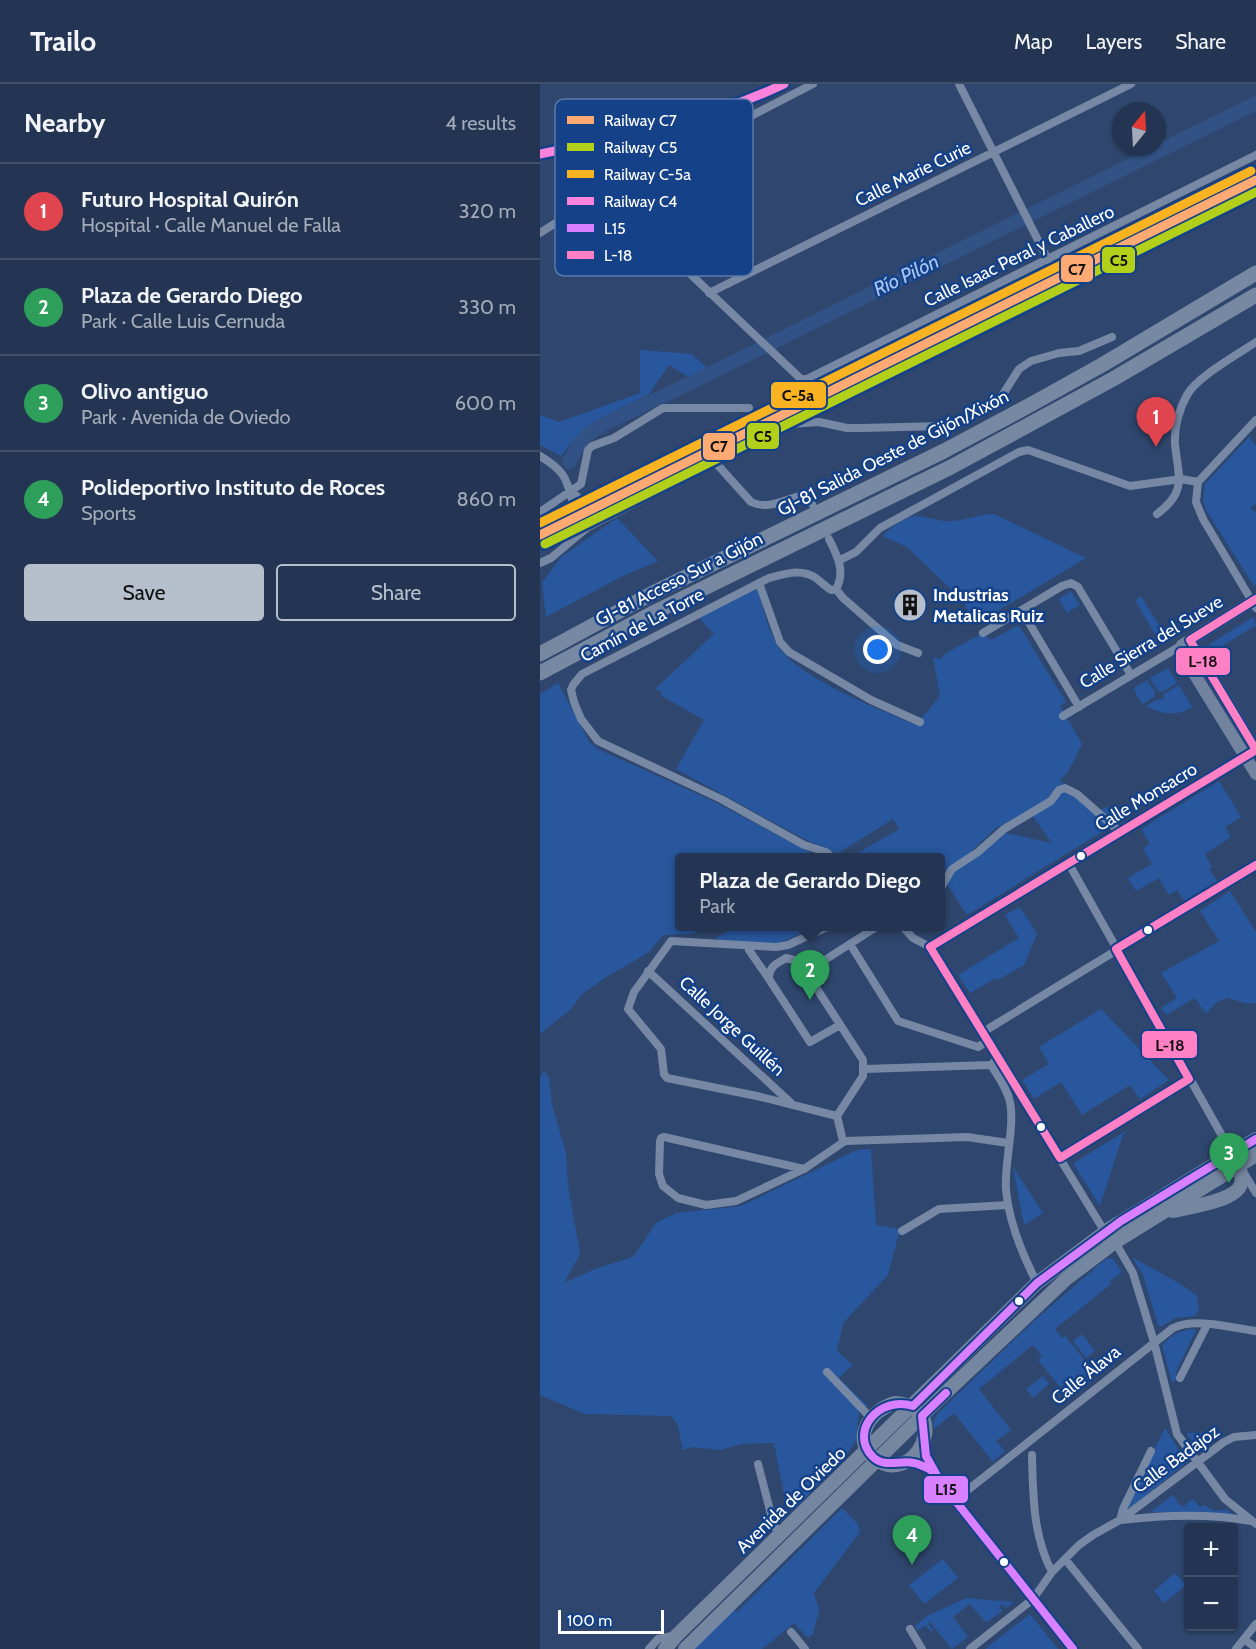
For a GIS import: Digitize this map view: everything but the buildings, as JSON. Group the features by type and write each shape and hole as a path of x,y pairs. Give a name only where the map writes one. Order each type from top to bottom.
{"highway":[{"name":"GJ-81 Salida Oeste de Gijón/Xixón","path":"540,654 653,593 944,451 1102,365 1256,273"},
{"name":"GJ-81 Acceso Sur a Gijón","path":"540,673 651,614 951,466 1113,380 1256,295"}],"main road":[{"name":"Avenida de Oviedo","path":"1157,1216 1236,1159 1256,1139"},
{"name":"Avenida de Oviedo","path":"918,1411 927,1392 1037,1283 1236,1159 1256,1155"},
{"name":"Avenida de Oviedo","path":"685,1649 880,1457 918,1411 1110,1237 1157,1216 1229,1197 1238,1191 1241,1185 1242,1179 1236,1159"},
{"path":"895,1403 918,1411 926,1432 917,1454 907,1462 880,1457 868,1424 884,1406 895,1403"},
{"name":"Avenida de Oviedo","path":"665,1649 846,1470 880,1457"}],"street":[{"path":"753,115 813,84"},
{"path":"959,84 1048,260"},
{"name":"Calle Marie Curie","path":"753,271 1131,84"},
{"name":"Calle Isaac Peral y Caballero","path":"709,293 802,380 1256,155"},
{"path":"540,233 555,223"},
{"path":"789,424 793,415 807,406 988,317 998,313 1012,312 1097,272"},
{"path":"691,276 709,293"},
{"name":"Calle Marie Curie","path":"709,293 743,276"},
{"path":"540,563 551,558 584,516 715,462 789,424 819,422 847,428 862,428 942,426 962,421 1000,399 1019,369 1031,361 1059,353 1079,351 1112,338"},
{"path":"1157,514 1172,500 1181,479 1175,432 1179,412 1188,393 1196,383 1256,342"},
{"path":"540,512 582,484 586,459 592,446 614,438 663,408 749,408"},
{"path":"1255,603 1197,509 1196,497 1198,482 1256,420"},
{"path":"840,560 856,552 880,528 1019,452 1028,450 1130,486 1181,479 1198,482"},
{"path":"540,456 557,467 567,479 584,516"},
{"path":"715,462 751,502 758,506 767,506 801,496 806,497 812,504"},
{"path":"829,539 840,560 840,579 836,589"},
{"name":"Camín de La Torre","path":"827,853 804,845 721,799 607,747 590,733 574,702 573,685 582,674 759,582 790,572 804,573 814,577 831,590 836,589 843,598 897,645 918,653"},
{"path":"759,582 780,642 789,652 871,700 920,722"},
{"path":"983,633 1062,586 1071,583 1078,587 1131,675"},
{"name":"Calle Sierra del Sueve","path":"1064,716 1255,603"},
{"path":"1022,611 1079,706"},
{"path":"1186,643 1186,660"},
{"path":"1186,643 1252,752 1256,774"},
{"path":"1164,656 1172,655 1186,660 1252,752"},
{"name":"Calle Monsacro","path":"930,947 1252,752"},
{"path":"945,881 952,869 978,852 1004,829 1051,801 1059,790 1065,788 1077,794 1120,832"},
{"path":"1069,864 1256,1193"},
{"path":"982,1032 1256,865"},
{"path":"820,931 788,945 776,947 675,940 668,944 648,971 634,992 628,1009 661,1050 664,1074 668,1078 837,1116"},
{"path":"806,972 871,931"},
{"path":"906,931 913,938 930,947 1133,1273 1154,1342 1177,1434 1225,1499 1255,1523"},
{"path":"850,944 898,1020 978,1047 988,1041"},
{"path":"749,950 810,1042 840,1025"},
{"path":"769,978 772,966 786,958 798,961 863,1060 863,1076 837,1116 843,1141"},
{"name":"Calle Jorge Guillén","path":"648,971 793,1105"},
{"path":"864,1069 991,1065 999,1059"},
{"path":"991,1065 1010,1100 1011,1108 1006,1179 1008,1205 1027,1263 1037,1283"},
{"path":"1060,1158 1190,1079"},
{"path":"804,1169 661,1138 659,1174 661,1183 672,1195 689,1203 706,1205 736,1201 804,1169 843,1141 967,1137 1008,1143"},
{"path":"902,1231 939,1209 1008,1205"},
{"name":"Calle Álava","path":"955,1500 1154,1342 1181,1324 1256,1331"},
{"path":"1180,1378 1207,1325"},
{"path":"828,1372 868,1424 860,1447 846,1470"},
{"path":"895,1403 927,1392"},
{"name":"Calle Badajoz","path":"970,1649 1033,1599 1052,1572 1093,1535 1120,1520 1224,1442 1234,1437 1256,1435"},
{"path":"923,1444 931,1470 1073,1649"},
{"path":"1151,1451 1120,1520 1144,1517 1210,1516 1255,1523"},
{"path":"1032,1455 1034,1509 1039,1543 1052,1572"},
{"path":"907,1462 920,1464 931,1470"},
{"path":"758,1464 774,1526 781,1534"},
{"path":"1065,1560 1138,1649"},
{"path":"1236,1649 1256,1624"},
{"path":"910,1629 922,1649"},
{"path":"791,1632 805,1649"},
{"path":"649,1649 658,1639 677,1635"},
{"path":"1244,1639 1256,1648"}],"shaded area":[{"path":"640,350 692,354 708,369 689,377 669,365 649,394 597,420 574,439 561,456 540,445 540,415 559,422 640,393"},
{"path":"1249,437 1256,446 1256,503 1250,509 1256,512 1256,584 1254,586 1206,510 1203,500 1205,484"},
{"path":"994,514 1086,558 976,624 962,600 907,547 882,536 902,521 915,516 952,521"},
{"path":"617,518 658,561 623,576 546,617 542,583 561,557"},
{"path":"757,588 774,640 788,658 803,670 841,692 916,725 940,696 933,657 940,659 946,653 983,633 991,640 1017,626 1020,627 1066,702 1060,706 1082,744 1069,770 1060,781 1077,790 1099,811 1108,806 1115,824 967,915 947,884 956,869 1005,833 1052,843 1029,811 996,828 949,872 945,871 945,853 858,853 899,829 893,819 839,853 808,841 676,769 704,720 660,695 662,692 655,689 714,634 698,617"},
{"path":"1071,591 1080,605 1067,613 1059,599"},
{"path":"1141,596 1164,633 1163,641 1160,642 1135,601"},
{"path":"1253,617 1256,625 1214,651 1210,644"},
{"path":"1168,668 1177,683 1162,692 1158,691 1150,678"},
{"path":"1147,680 1155,692 1154,697 1143,704 1134,688"},
{"path":"558,683 590,743 600,750 713,801 811,853 675,853 675,931 698,931 692,934 663,935 649,952 581,995 571,1009 540,1034 540,694"},
{"path":"1179,685 1192,707 1181,712 1169,713 1146,706 1163,699 1164,694"},
{"path":"1219,781 1241,817 1225,827 1231,837 1205,854 1212,867 1209,869 1217,881 1184,901 1177,890 1169,895 1159,878 1136,891 1128,878 1152,864 1143,848 1150,844 1141,829"},
{"path":"1230,891 1256,932 1256,1003 1226,998 1214,1005 1206,1014 1195,998 1166,1015 1161,1008 1177,998 1161,973 1219,941 1200,911"},
{"path":"1020,907 1037,934 1024,965 970,993 958,975 1019,938 1005,915"},
{"path":"728,931 809,931 778,943 724,942 716,938"},
{"path":"1101,1009 1169,1080 1140,1099 1130,1085 1082,1115 1061,1082 1034,1099 1022,1080 1049,1064 1039,1047"},
{"path":"544,1071 549,1077 552,1105 566,1153 568,1186 580,1254 564,1283 595,1269 633,1257 656,1223 676,1213 741,1206 857,1150 871,1149 876,1225 900,1229 888,1275 843,1323 837,1351 853,1365 839,1378 868,1406 859,1411 856,1440 846,1456 795,1509 786,1505 774,1443 742,1444 720,1450 692,1447 683,1450 678,1426 671,1416 585,1414 540,1395 540,1076"},
{"path":"1129,1129 1123,1135 1100,1206 1074,1165 1075,1162"},
{"path":"1013,1167 1043,1213 1024,1225"},
{"path":"1132,1257 1197,1296 1199,1310 1195,1316 1175,1318 1161,1327 1158,1325 1143,1275"},
{"path":"1107,1258 1113,1259 1122,1272 1110,1281 1111,1284 1055,1329 1062,1338 1065,1336 1091,1368 1087,1371 1094,1379 1074,1395 1065,1384 1060,1387 1038,1360 1042,1356 1033,1345 979,1389 1011,1430 996,1441 1005,1451 993,1462 954,1413 934,1429 933,1422 937,1414 1035,1320"},
{"path":"1183,1330 1196,1330 1176,1372 1177,1378 1172,1383 1162,1345"},
{"path":"1082,1334 1095,1351 1086,1358 1073,1341"},
{"path":"1043,1376 1049,1384 1033,1398 1026,1389"},
{"path":"1165,1428 1187,1462 1129,1509 1128,1502"},
{"path":"1223,1432 1200,1451 1186,1433"},
{"path":"1172,1495 1183,1507 1193,1499 1200,1507 1204,1505 1214,1511 1227,1510 1232,1514 1151,1512"},
{"path":"842,1508 858,1524 860,1532 814,1593 819,1610 813,1634 808,1638 794,1623 762,1649 692,1649 733,1609 737,1612"},
{"path":"943,1559 958,1578 924,1604 909,1585"},
{"path":"1175,1573 1184,1583 1184,1587 1164,1603 1154,1591"},
{"path":"966,1598 1014,1602 1006,1608 1003,1604 999,1606 1002,1611 986,1623 970,1604 953,1617 968,1637 952,1649 930,1622 928,1624 933,1630 931,1632 925,1625 918,1631 915,1626 927,1616"},
{"path":"1030,1614 1058,1649 985,1649"}],"waterway":[{"name":"Río Pilón","path":"569,462 579,444 588,434 604,424 1256,103"}],"railway":[{"path":"889,361 914,345"}],"rail line":[{"name":"C4","path":"750,99 784,84"},
{"name":"C4","path":"540,154 555,151"},
{"name":"C-5a","path":"540,523 1251,171"},
{"name":"C7","path":"540,535 1256,180"},
{"name":"C5","path":"545,544 1256,192"}],"transit line":[{"name":"L-18","path":"1256,599 1190,640 1256,750"},
{"name":"L-18","path":"1256,750 930,947 1060,1158 1189,1079 1116,949 1256,865"},
{"name":"L15","path":"1073,1649 931,1470 909,1462 887,1463 877,1460 866,1447 864,1437 866,1427 871,1418 889,1406 900,1404 913,1406 1037,1283 1121,1221 1256,1139"},
{"name":"L15","path":"940,1481 926,1456 922,1416 946,1393"}],"place":[{"name":"Futuro Hospital Quirón","path":"1156,447"},
{"name":"Industrias Metalicas Ruiz","path":"910,605"},
{"name":"Plaza de Gerardo Diego","path":"810,1000"},
{"name":"Olivo antiguo","path":"1229,1183"},
{"name":"Polideportivo Instituto de Roces","path":"912,1565"}]}
